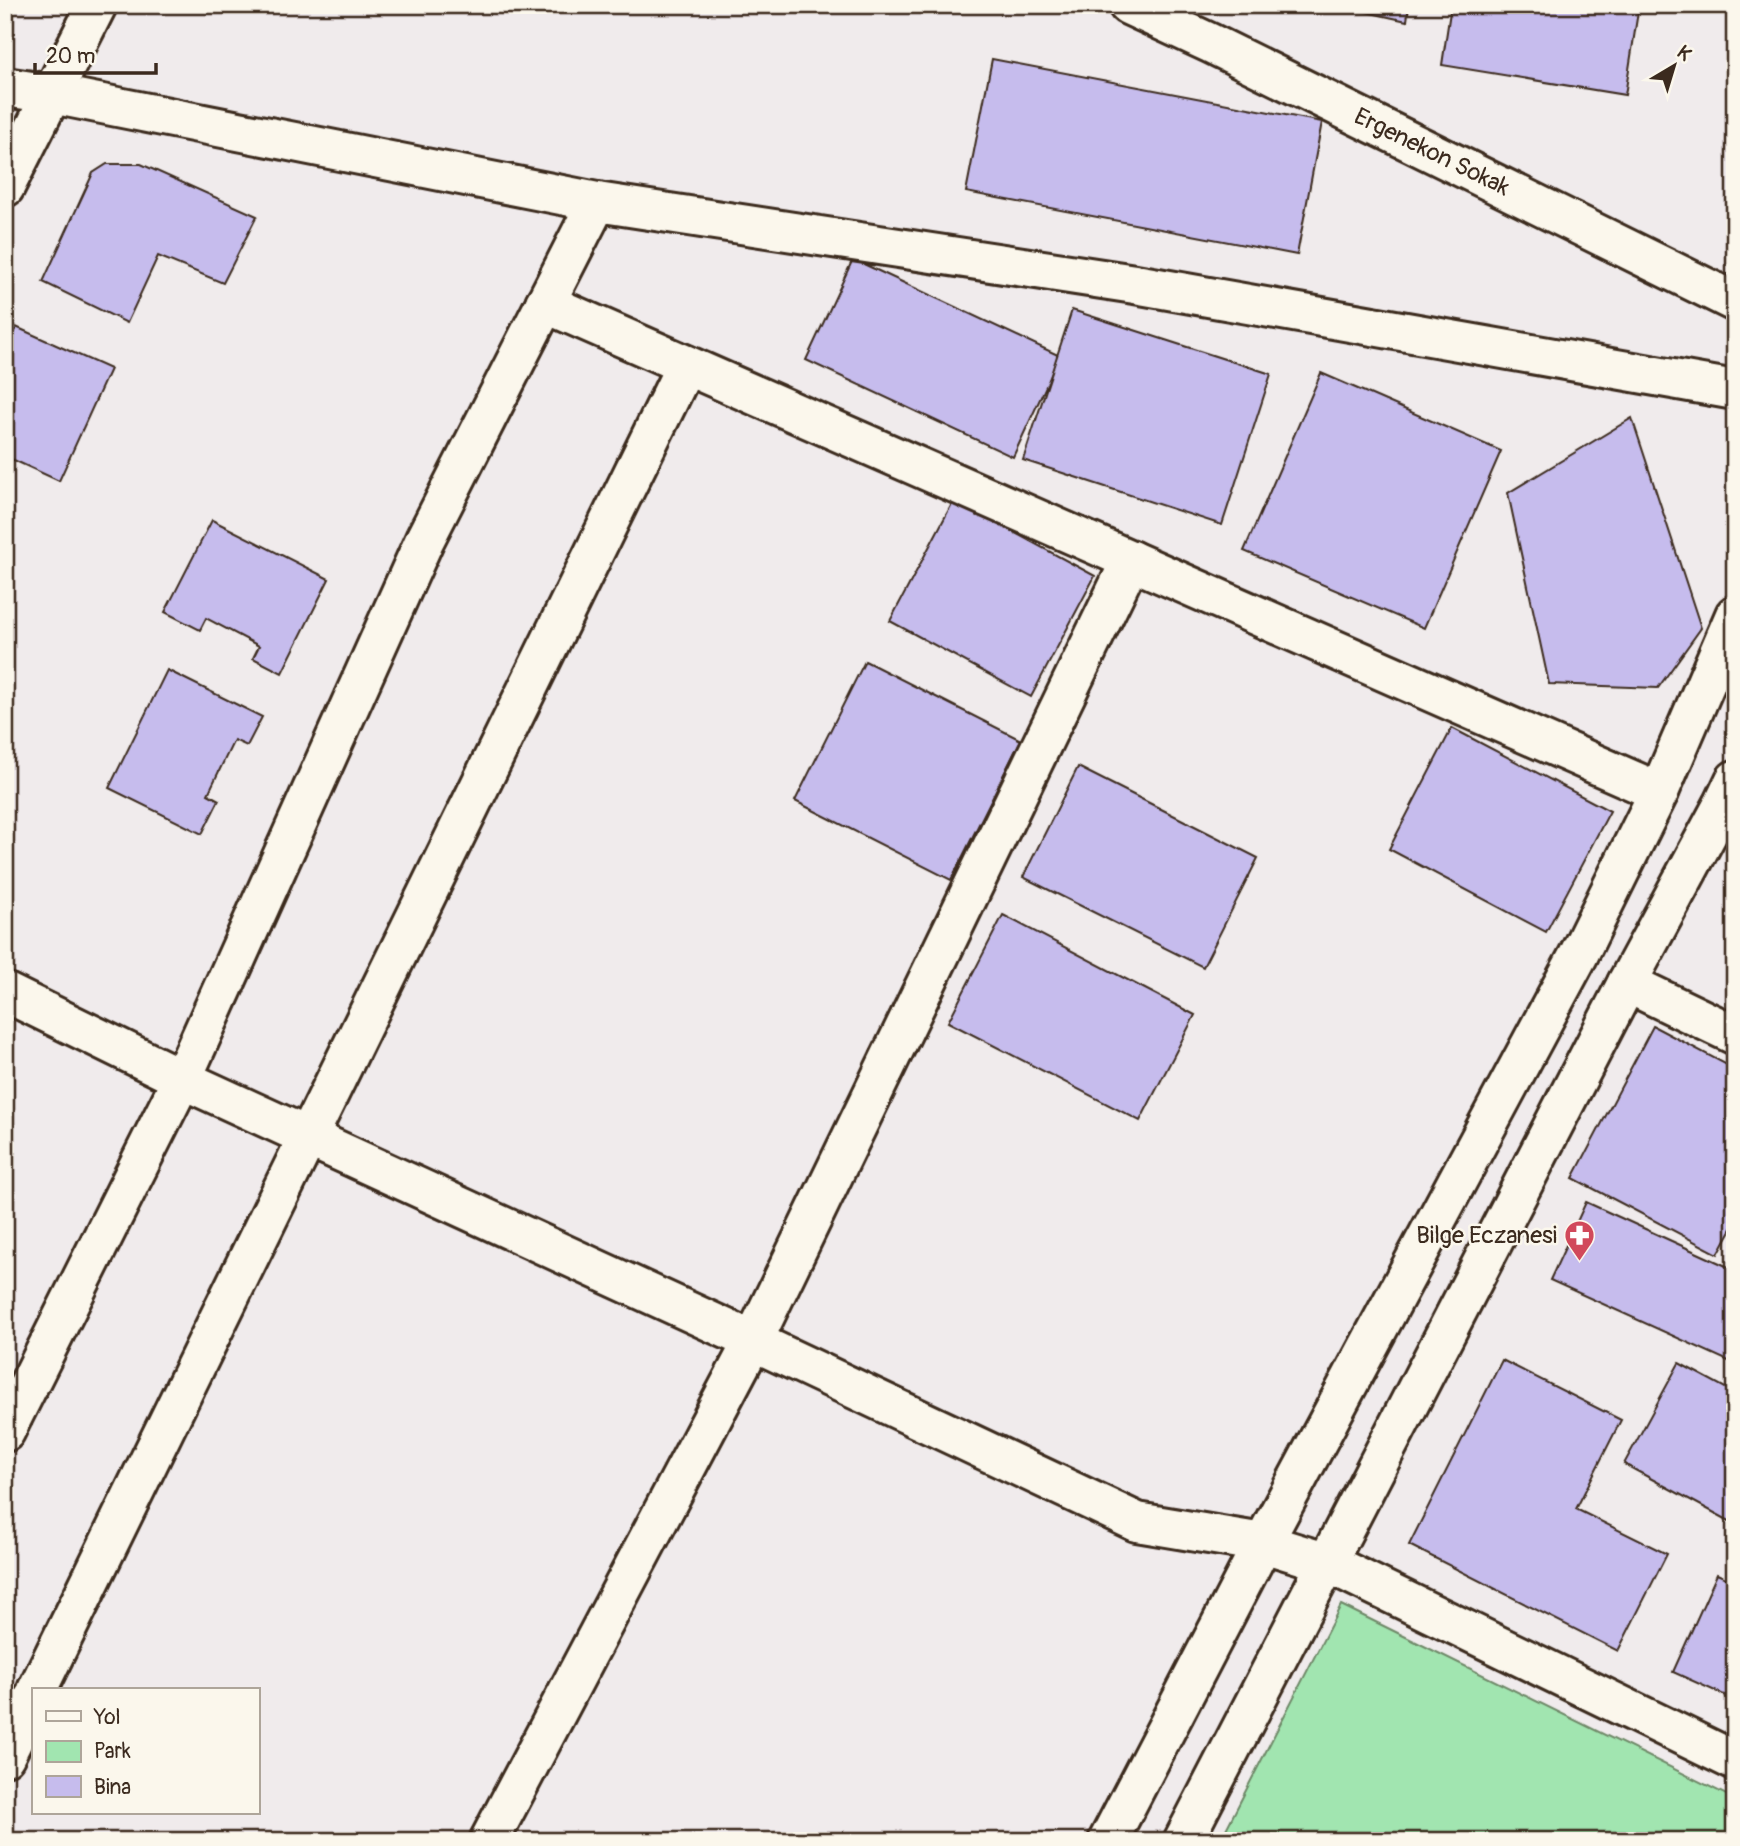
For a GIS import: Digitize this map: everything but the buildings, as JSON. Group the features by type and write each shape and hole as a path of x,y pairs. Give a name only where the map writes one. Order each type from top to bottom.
{"street":[{"path":"5,187 97,5"},
{"name":"Ergenekon Sokak","path":"1128,5 1223,49 1735,302"},
{"path":"5,86 597,202 1149,287 1735,390"},
{"path":"5,1432 182,1079 425,539 597,202"},
{"path":"545,303 1660,792"},
{"path":"38,1688 687,365"},
{"path":"489,1841 752,1341 1131,560"},
{"path":"1108,1841 1263,1543 1578,956 1660,792 1735,615"},
{"path":"1183,1841 1627,983 1731,797"},
{"path":"1627,983 1735,1035"},
{"path":"5,992 182,1079 752,1341 1137,1522 1263,1543 1328,1563 1735,1761"},
{"path":"5,1756 32,1701"}],"green space":[{"path":"1341,1605 1735,1799 1735,1841 1220,1841"}],"place":[{"name":"Bilge Eczanesi","path":"1580,1262"}]}
